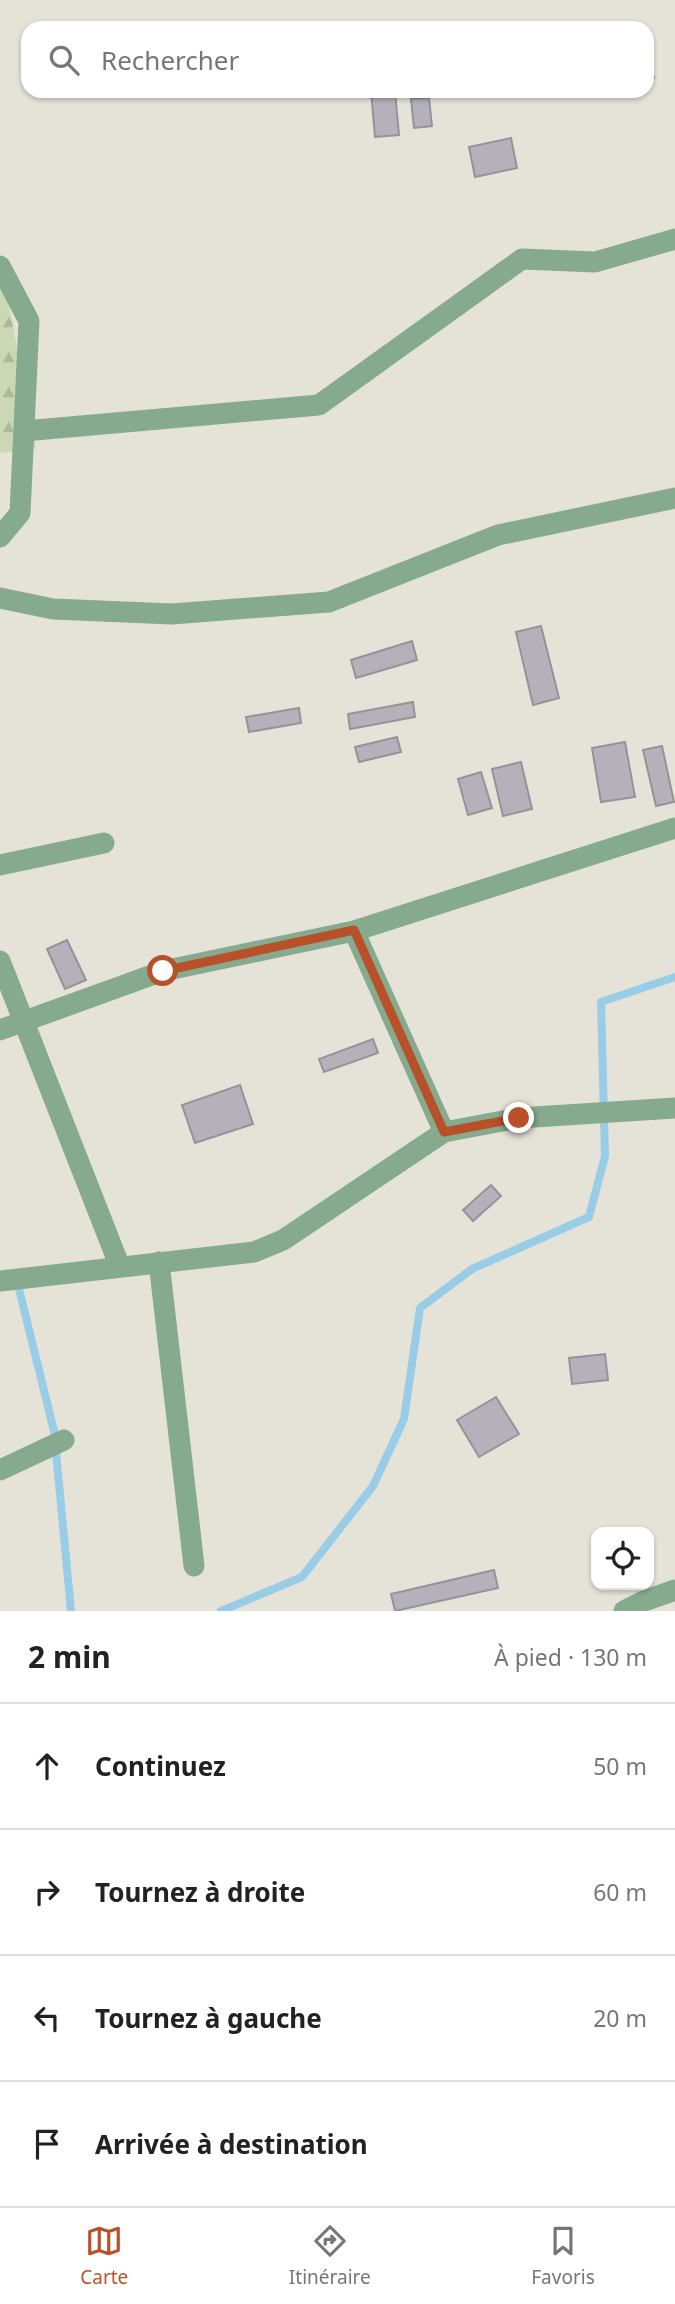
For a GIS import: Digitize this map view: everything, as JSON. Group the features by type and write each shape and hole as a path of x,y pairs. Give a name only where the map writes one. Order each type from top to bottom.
{"street":[{"path":"24,431 319,405 522,259 595,262 675,239"},
{"path":"0,266 29,321 20,513 0,537"},
{"path":"0,598 53,609 172,614 329,602 498,535 675,498"},
{"path":"0,1030 163,971 354,930 675,828"},
{"path":"0,865 104,843"},
{"path":"354,930 444,1132"},
{"path":"0,961 120,1267"},
{"path":"0,1281 254,1252 283,1240 444,1132 519,1118 674,1114"},
{"path":"159,1262 194,1566"},
{"path":"0,1470 64,1440"},
{"path":"624,1611 675,1590"},
{"path":"644,1601 675,1599"}],"green space":[{"path":"0,258 36,448 0,453"}],"building":[{"path":"372,98 396,98 399,135 375,137"},
{"path":"429,98 432,126 414,128 411,99"},
{"path":"511,138 517,168 475,177 469,147"},
{"path":"541,626 559,698 533,705 516,632"},
{"path":"412,641 417,660 356,678 351,660"},
{"path":"413,702 415,717 350,729 348,714"},
{"path":"299,708 301,723 249,732 246,717"},
{"path":"397,737 401,752 359,762 355,747"},
{"path":"625,742 635,797 601,802 592,748"},
{"path":"662,746 674,802 656,806 643,750"},
{"path":"521,762 532,809 503,816 492,769"},
{"path":"481,772 492,808 468,815 458,779"},
{"path":"67,940 86,980 65,989 47,949"},
{"path":"373,1039 378,1053 324,1072 319,1059"},
{"path":"240,1085 253,1124 195,1143 182,1105"},
{"path":"491,1185 501,1196 473,1221 463,1210"},
{"path":"605,1354 608,1380 572,1384 569,1358"},
{"path":"496,1397 519,1434 479,1457 457,1420"},
{"path":"494,1570 498,1588 395,1611 391,1594"}],"waterway":[{"path":"221,1611 302,1577 373,1486 404,1419 420,1308 472,1269 589,1217 605,1156 601,1002 675,977"},
{"path":"13,1286 18,1285 54,1431 71,1611"}],"route":[{"path":"163,971 354,930 444,1132 519,1118"}]}
